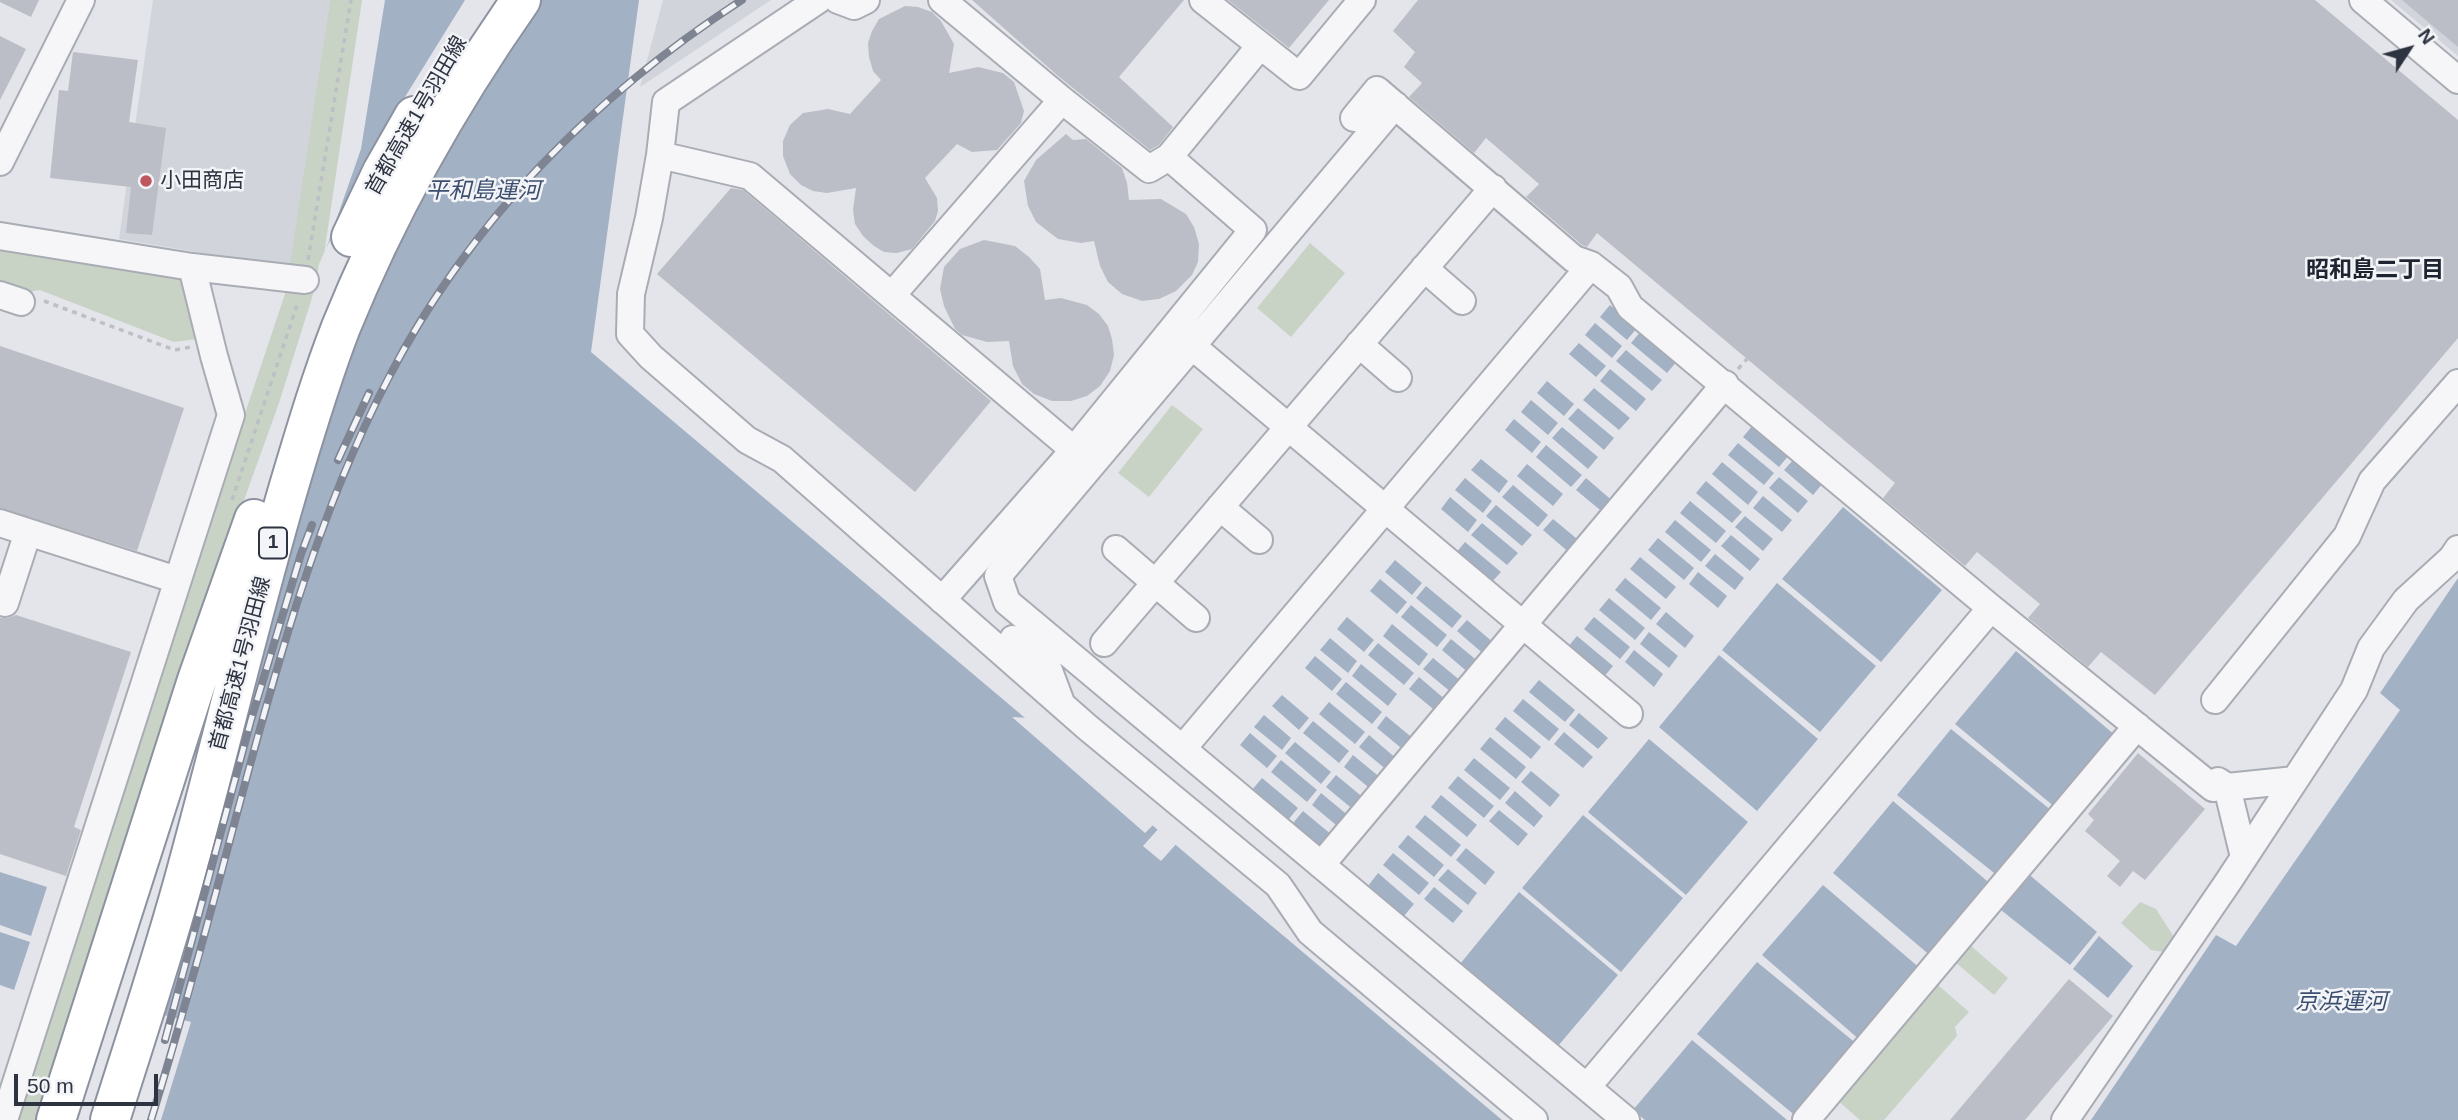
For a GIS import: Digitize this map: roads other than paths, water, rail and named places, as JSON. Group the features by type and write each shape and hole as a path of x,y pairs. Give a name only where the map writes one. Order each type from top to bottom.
{"highway":[{"name":"首都高速1号羽田線","path":"85,1120 167,857 254,519 318,319 348,242 382,172 424,98 489,0"},
{"name":"首都高速1号羽田線","path":"110,1120 189,863 276,531 314,404 340,330 406,184 444,116 520,0"},
{"path":"56,1120 197,680 254,519"}],"street":[{"path":"0,162 81,0"},
{"path":"818,0 666,102 649,218 631,294 631,334 651,357 747,440 782,460 947,594 1061,704 1278,885 1310,932 1534,1120"},
{"path":"838,0 854,6 866,0"},
{"path":"943,0 1149,169 1169,157 1260,46"},
{"path":"1203,0 1298,76 1362,0"},
{"path":"2362,0 2458,80"},
{"path":"1354,118 1377,90 1574,259 1591,265 1619,288 1630,307 1991,608 2213,788 2222,784 2295,780"},
{"path":"892,295 1062,100"},
{"path":"1395,105 998,576 1007,602 1626,1120"},
{"path":"660,155 750,176 1074,450"},
{"path":"947,594 1074,450 1254,230 1169,157"},
{"path":"1104,643 1493,188"},
{"path":"0,236 192,267 305,281"},
{"path":"1183,748 1591,265"},
{"path":"4,1120 231,415 192,267"},
{"path":"1424,268 1462,301"},
{"path":"1360,344 1398,378"},
{"path":"1192,346 1629,714"},
{"path":"2215,700 2347,536 2372,481 2458,383"},
{"path":"1321,865 1725,384"},
{"path":"1220,507 1259,540"},
{"path":"0,523 177,580"},
{"path":"5,603 28,532"},
{"path":"1116,549 1196,618"},
{"path":"2065,1120 2244,858 2354,690 2371,648 2406,600 2452,558 2458,549"},
{"path":"1587,1087 1991,608"},
{"path":"2092,673 2222,784 2244,858"},
{"path":"1806,1120 2137,726"}],"water":[{"name":"平和島運河","path":"385,0 639,0 591,352 1502,1120 161,1120 191,1022 82,994 319,289 325,252 361,149"},
{"path":"1610,305 1637,328 1627,340 1600,317"},
{"path":"1595,323 1622,346 1612,358 1585,335"},
{"path":"1641,331 1677,361 1667,373 1631,343"},
{"path":"1579,343 1606,366 1596,377 1569,354"},
{"path":"1626,350 1662,380 1652,391 1616,361"},
{"path":"1610,369 1646,399 1636,411 1600,381"},
{"path":"1547,381 1574,404 1564,416 1537,393"},
{"path":"1594,388 1630,418 1619,430 1583,400"},
{"path":"1531,400 1558,423 1548,435 1521,412"},
{"path":"1578,408 1614,438 1604,450 1568,419"},
{"path":"1514,419 1541,442 1532,453 1505,430"},
{"path":"1753,425 1789,455 1779,467 1743,437"},
{"path":"1562,427 1598,457 1588,469 1552,438"},
{"path":"1738,443 1774,473 1764,485 1728,455"},
{"path":"1546,445 1582,475 1571,487 1536,457"},
{"path":"1481,459 1508,481 1499,493 1471,470"},
{"path":"1794,459 1823,483 1813,495 1784,470"},
{"path":"1722,462 1758,492 1748,505 1712,474"},
{"path":"1527,464 1563,494 1553,506 1517,476"},
{"path":"1779,477 1808,501 1798,513 1769,488"},
{"path":"1465,478 1492,501 1483,513 1455,490"},
{"path":"1586,478 1615,503 1605,514 1576,490"},
{"path":"1706,481 1742,512 1732,523 1696,493"},
{"path":"1513,485 1548,515 1538,527 1502,497"},
{"path":"1763,496 1792,520 1782,532 1753,508"},
{"path":"1450,497 1477,520 1468,532 1441,509"},
{"path":"1690,501 1726,531 1716,543 1680,513"},
{"path":"1496,505 1532,535 1522,546 1486,516"},
{"path":"1843,507 1942,590 1881,662 1782,579"},
{"path":"1745,516 1773,539 1763,551 1735,527"},
{"path":"1553,519 1582,543 1572,555 1543,530"},
{"path":"1675,520 1711,550 1701,562 1665,532"},
{"path":"1482,523 1518,553 1507,565 1471,535"},
{"path":"1731,535 1760,559 1750,571 1721,546"},
{"path":"1658,538 1694,568 1684,580 1648,550"},
{"path":"1465,542 1501,572 1490,584 1455,554"},
{"path":"1715,554 1744,578 1735,590 1705,566"},
{"path":"1640,557 1676,587 1666,599 1630,569"},
{"path":"1395,560 1422,583 1412,595 1385,572"},
{"path":"1698,572 1727,596 1718,608 1689,584"},
{"path":"1625,578 1661,608 1651,620 1615,590"},
{"name":"京浜運河","path":"2458,578 2458,1120 2091,1120 2216,935 2236,946 2400,710 2380,693"},
{"path":"1380,579 1407,602 1397,614 1370,591"},
{"path":"1777,583 1876,666 1820,732 1722,650"},
{"path":"1426,586 1462,616 1452,628 1416,598"},
{"path":"1609,598 1645,628 1635,640 1599,610"},
{"path":"1411,605 1447,635 1437,647 1401,617"},
{"path":"1666,612 1694,636 1685,648 1656,624"},
{"path":"1347,617 1374,640 1364,652 1337,629"},
{"path":"1594,617 1630,647 1620,659 1584,629"},
{"path":"1467,620 1495,644 1486,656 1457,631"},
{"path":"1392,624 1428,654 1419,666 1383,636"},
{"path":"1649,632 1678,656 1669,668 1640,644"},
{"path":"1577,636 1613,666 1603,678 1567,648"},
{"path":"1330,638 1357,661 1348,673 1320,650"},
{"path":"1451,639 1480,663 1471,675 1442,650"},
{"path":"1378,643 1414,673 1404,685 1368,655"},
{"path":"1634,650 1663,674 1654,687 1625,662"},
{"path":"2016,651 2116,736 2056,808 1955,724"},
{"path":"1719,655 1818,739 1757,811 1659,727"},
{"path":"1315,656 1342,679 1332,691 1305,668"},
{"path":"1433,658 1462,682 1452,693 1423,669"},
{"path":"1361,664 1397,694 1388,706 1352,676"},
{"path":"1419,677 1447,701 1438,713 1409,689"},
{"path":"1539,680 1575,710 1565,722 1529,692"},
{"path":"1346,682 1382,712 1372,724 1336,694"},
{"path":"1282,695 1309,718 1299,730 1272,706"},
{"path":"1523,699 1559,729 1549,741 1513,711"},
{"path":"1329,702 1365,732 1355,744 1319,714"},
{"path":"1579,713 1608,738 1598,749 1569,725"},
{"path":"1264,715 1291,738 1282,750 1254,727"},
{"path":"1386,716 1415,740 1406,752 1377,728"},
{"path":"1505,717 1541,747 1531,759 1495,729"},
{"path":"1313,721 1349,751 1339,763 1303,733"},
{"path":"1951,729 2052,811 1999,877 1897,795"},
{"path":"1564,732 1593,757 1583,768 1554,744"},
{"path":"1250,733 1277,756 1267,768 1240,745"},
{"path":"1369,735 1398,760 1388,771 1359,747"},
{"path":"1490,737 1526,767 1516,779 1480,749"},
{"path":"1649,739 1748,822 1686,895 1588,812"},
{"path":"1295,742 1331,772 1321,784 1285,753"},
{"path":"1353,755 1382,779 1373,791 1344,767"},
{"path":"1474,758 1510,788 1500,800 1464,770"},
{"path":"1281,760 1317,790 1307,802 1271,772"},
{"path":"1531,771 1560,795 1550,807 1521,782"},
{"path":"1336,775 1365,799 1355,811 1326,787"},
{"path":"1458,776 1494,806 1484,818 1448,788"},
{"path":"1262,778 1298,808 1288,820 1252,790"},
{"path":"1515,791 1543,816 1534,827 1505,803"},
{"path":"1321,793 1350,817 1341,829 1312,805"},
{"path":"1441,795 1477,825 1467,837 1431,807"},
{"path":"1893,801 1993,886 1932,957 1833,873"},
{"path":"1499,810 1528,834 1518,846 1489,821"},
{"path":"1303,811 1332,835 1322,848 1293,823"},
{"path":"1425,815 1461,845 1451,857 1415,827"},
{"path":"1583,815 1683,898 1621,972 1522,888"},
{"path":"1408,835 1444,865 1434,877 1398,847"},
{"path":"1466,848 1495,872 1485,885 1456,860"},
{"path":"1393,853 1429,883 1419,895 1383,865"},
{"path":"1448,869 1477,893 1468,905 1438,880"},
{"path":"2025,871 2097,932 2070,965 1996,906"},
{"path":"0,872 47,887 31,936 0,925"},
{"path":"1378,873 1414,904 1404,916 1368,886"},
{"path":"1823,885 1922,970 1861,1041 1762,955"},
{"path":"1434,887 1463,911 1453,923 1424,899"},
{"path":"1519,892 1618,975 1558,1046 1460,964"},
{"path":"0,932 30,942 14,990 0,985"},
{"path":"2099,936 2133,966 2108,998 2073,969"},
{"path":"1757,962 1858,1045 1798,1118 1697,1034"},
{"path":"1692,1040 1787,1120 1645,1120 1633,1110"}],"railway":[{"path":"151,1120 300,594 362,431 388,379 420,322 456,267 496,216 540,167 636,77 742,0"},
{"path":"338,460 369,393"},
{"path":"165,1040 251,720 312,525"}],"place":[{"name":"小田商店","path":"146,181"}],"district":[{"name":"昭和島二丁目","path":"2375,271"}]}
